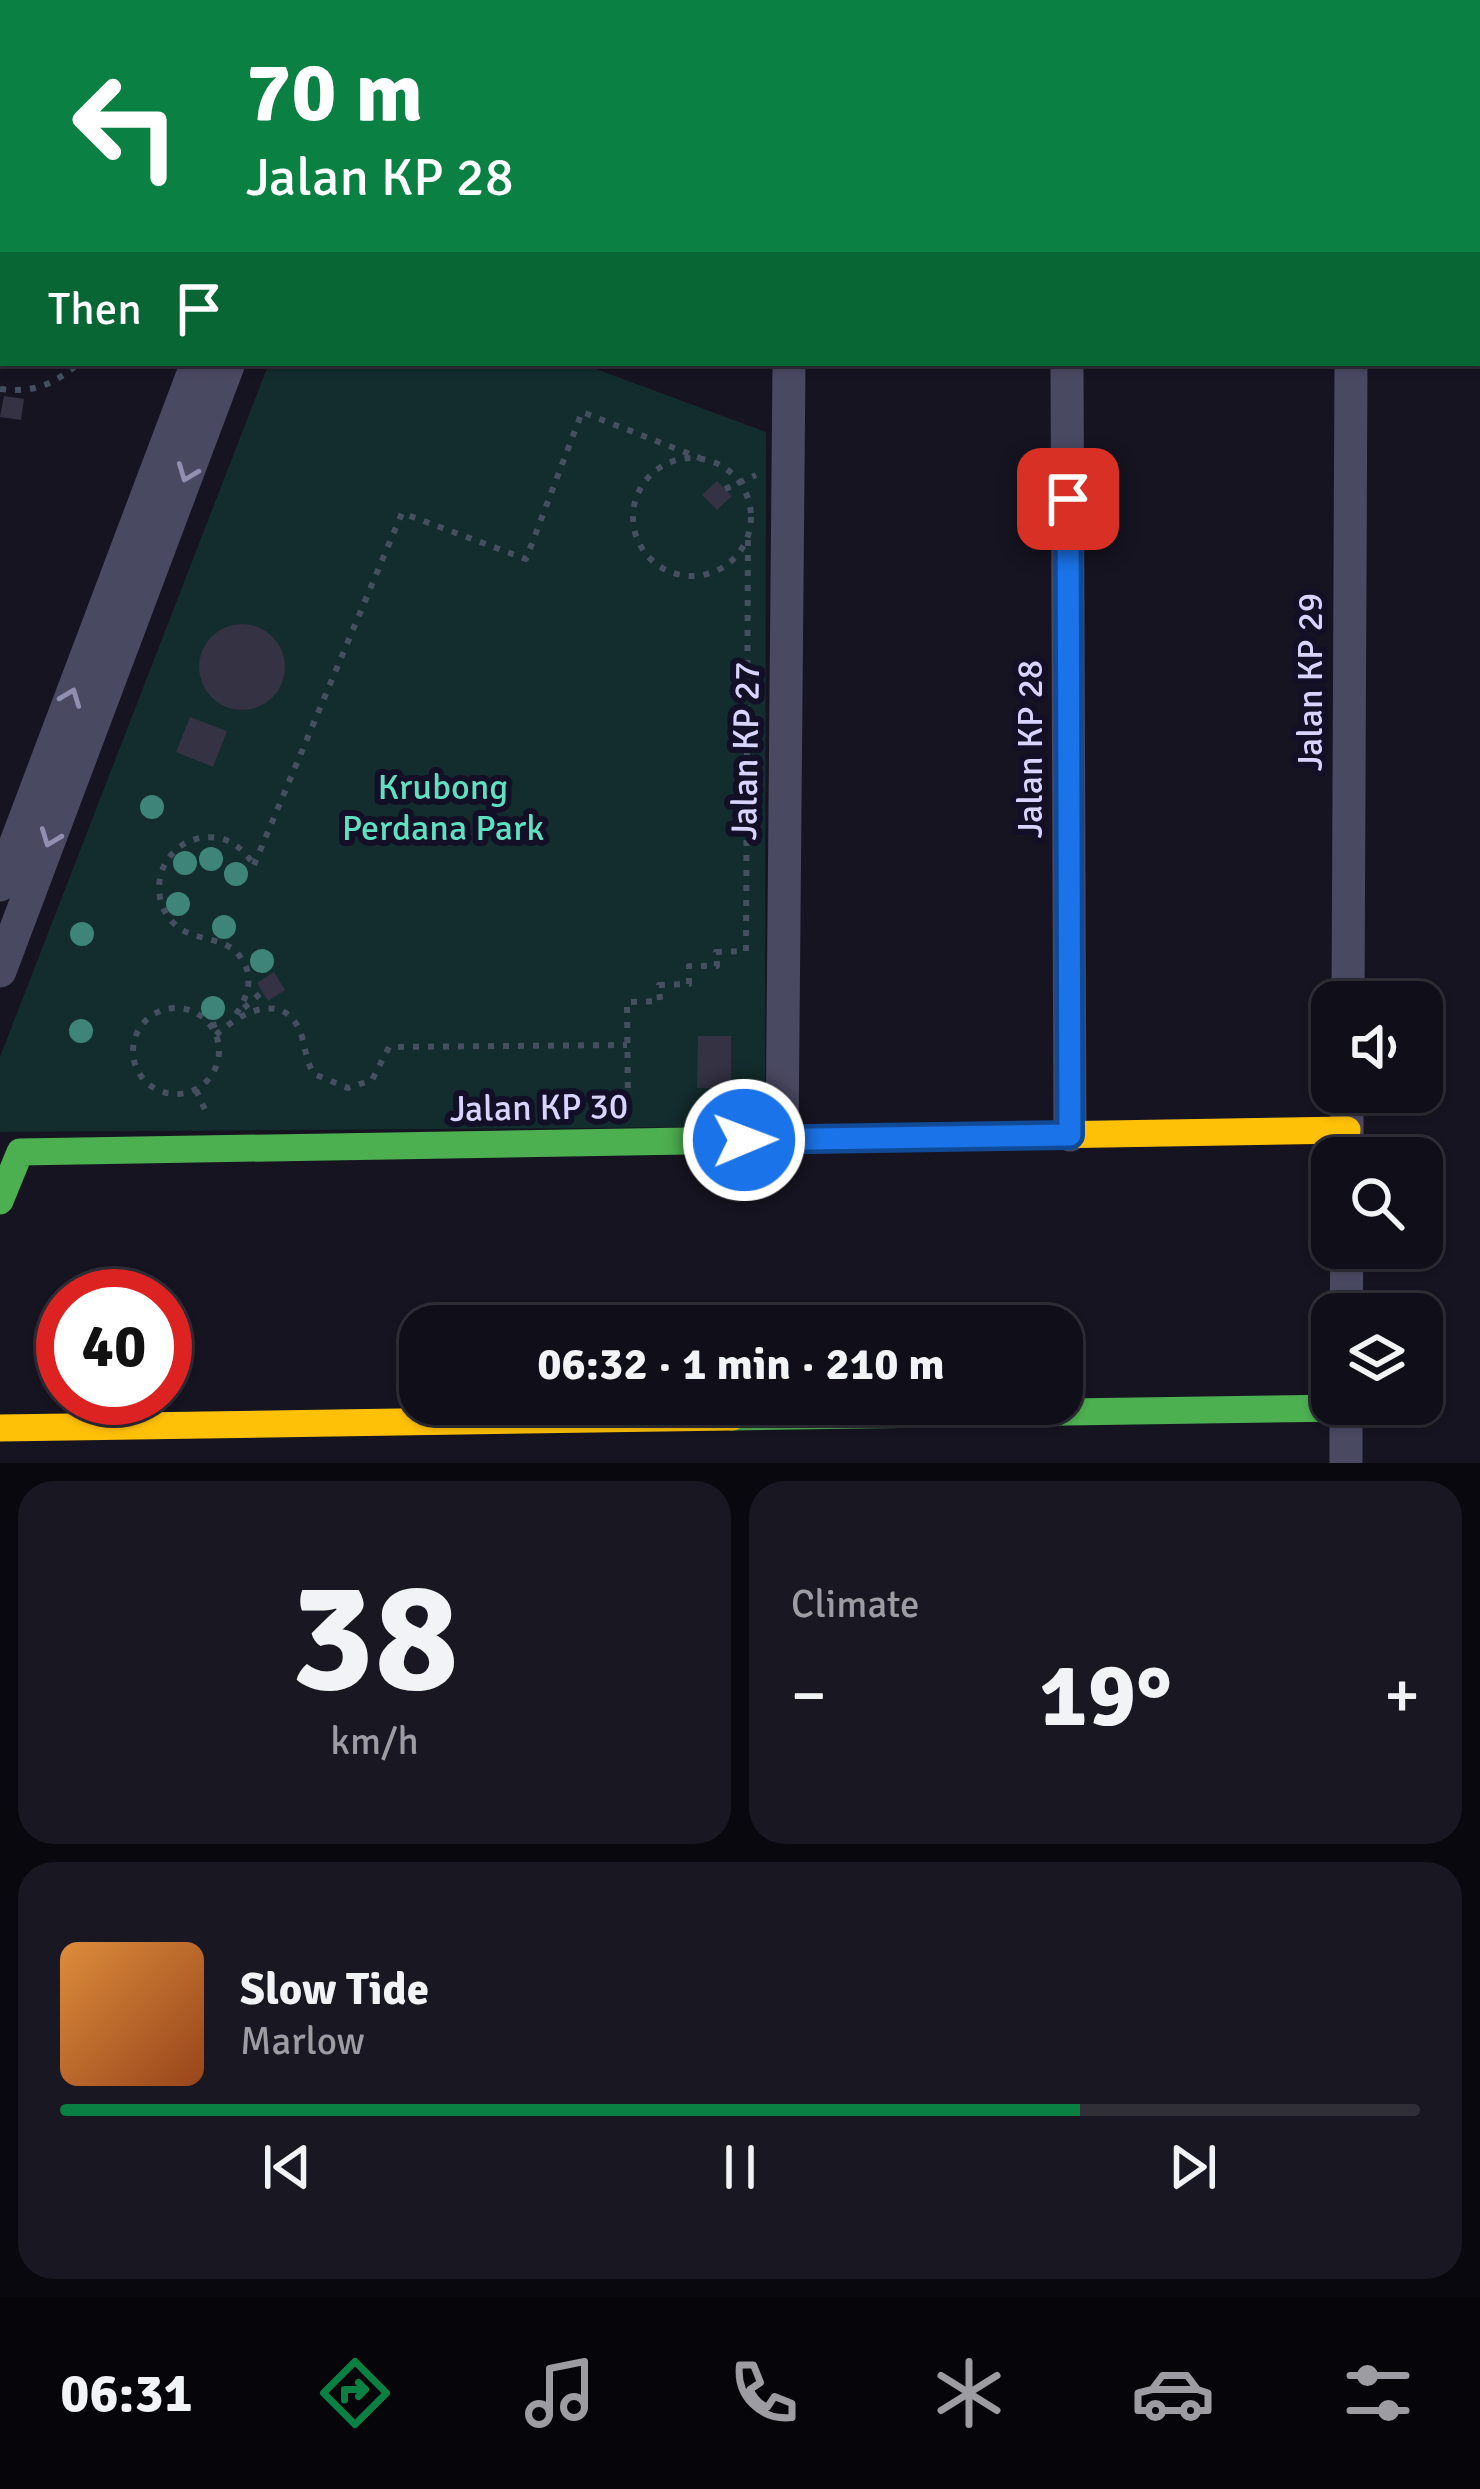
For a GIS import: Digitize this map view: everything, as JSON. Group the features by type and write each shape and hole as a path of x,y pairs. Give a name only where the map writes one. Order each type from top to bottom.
{"street":[{"path":"0,885 196,366"},
{"path":"0,971 228,366"},
{"name":"Jalan KP 27","path":"782,1140 789,366"},
{"name":"Jalan KP 28","path":"1067,366 1070,1135"},
{"name":"Jalan KP 29","path":"1348,981 1351,366"},
{"name":"Jalan KP 30","path":"0,1201 20,1152 1070,1135 1311,1143"},
{"path":"0,1428 1311,1407"},
{"path":"1346,1425 1346,1463"}],"path":[{"path":"0,389 26,392 56,382 75,366"},
{"path":"232,1018 247,996 248,971 233,949 193,935 167,916 160,901 162,868 184,844 200,838 232,842 254,866 403,512 526,559 582,412 700,458 739,480 750,507 746,951"},
{"path":"700,458 670,461 646,479 633,511 640,544 664,569 697,576 729,563 748,537"},
{"path":"725,489 739,480"},
{"path":"629,1142 626,1002 660,1001 659,985 689,984 689,966 717,966 716,952 783,950"},
{"path":"216,1035 262,992"},
{"path":"212,1026 258,1007 284,1014 302,1036 314,1074 348,1088 372,1080 389,1047 627,1045"},
{"path":"187,1009 212,1026 219,1060 196,1090 183,1094 156,1090 137,1070 134,1043 159,1011 187,1009"}],"green space":[{"name":"Krubong Perdana Park","path":"268,366 588,366 766,432 765,1103 741,1127 0,1132 0,1057"}],"building":[{"path":"4,396 24,399 21,420 0,417"},
{"path":"717,481 732,496 717,510 702,495"},
{"path":"242,624 258,627 272,637 282,651 282,683 272,697 258,707 242,710 226,707 212,697 202,683 199,667 202,651 212,637 226,627"},
{"path":"190,717 227,731 213,767 176,752"},
{"path":"274,972 285,990 268,1001 257,983"},
{"path":"698,1036 731,1036 731,1088 697,1088"}],"traffic: fast":[{"path":"0,1201 20,1152 807,1139"},
{"path":"1083,1412 1311,1409"}],"traffic: slow":[{"path":"807,1139 1347,1130"},
{"path":"0,1428 399,1422"}],"route":[{"path":"744,1140 1070,1135 1068,499"}]}
